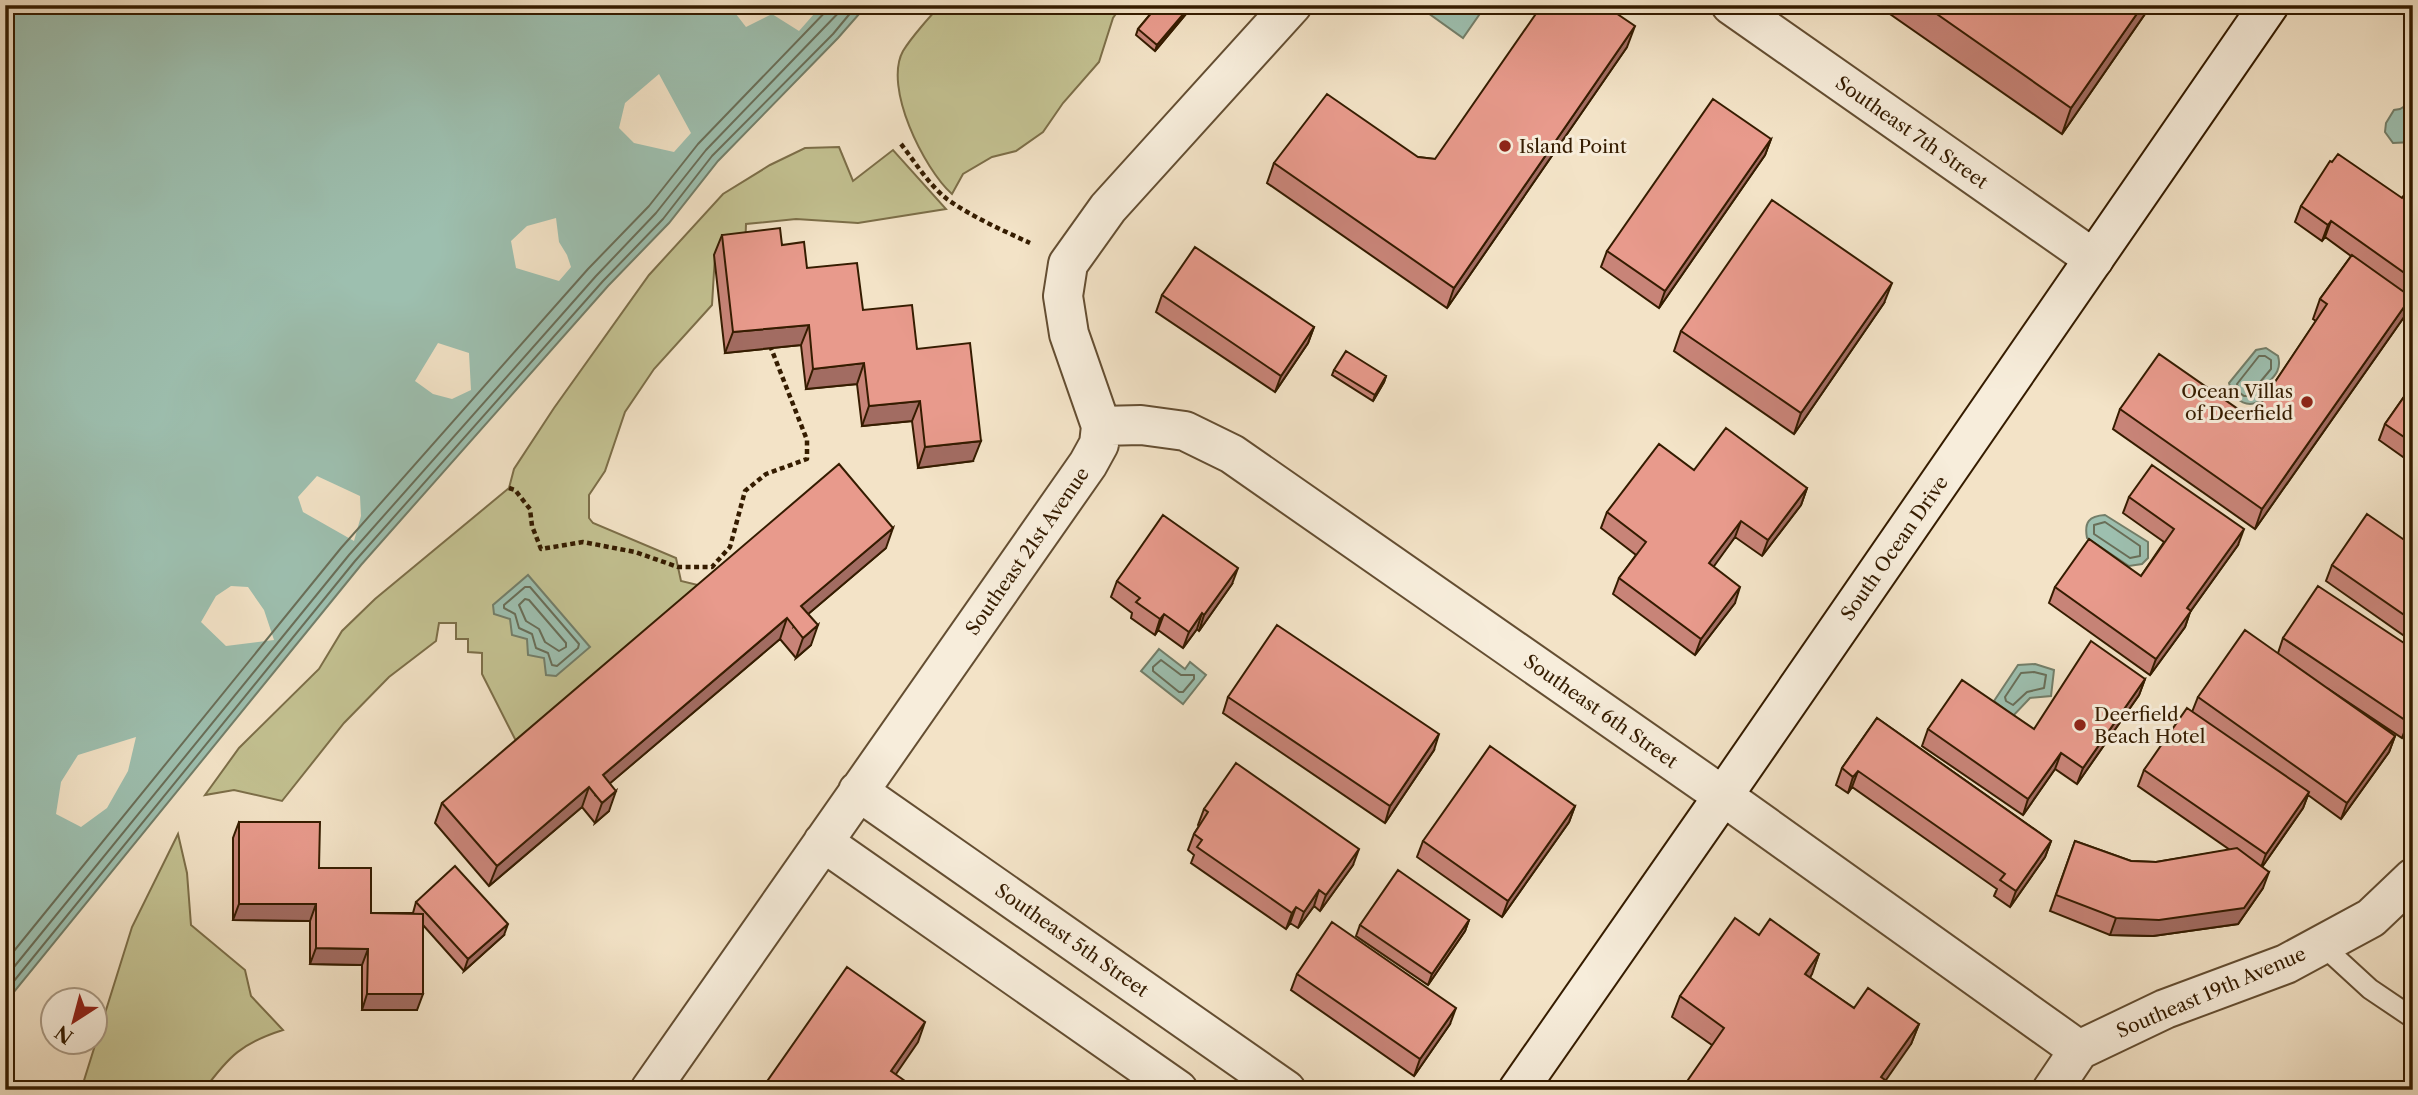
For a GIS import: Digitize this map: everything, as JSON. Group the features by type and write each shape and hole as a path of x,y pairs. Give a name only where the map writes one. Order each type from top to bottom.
{"street":[{"path":"1101,426 1069,334 1063,296 1068,264 1108,208 1292,5"},
{"name":"Southeast 7th Street","path":"1731,5 2094,259"},
{"name":"South Ocean Drive","path":"1518,1090 2269,5"},
{"name":"Southeast 6th Street","path":"1101,426 1140,425 1185,431 1232,454 1723,796 2079,1050"},
{"name":"Southeast 21st Avenue","path":"650,1090 1088,464 1099,444 1101,426"},
{"name":"Southeast 5th Street","path":"858,791 1286,1090"},
{"path":"823,842 1178,1090"},
{"name":"Southeast 19th Avenue","path":"2079,1050 2165,1009 2286,964 2371,918 2413,878"},
{"path":"2052,1090 2079,1050"}],"lane":[{"path":"2322,945 2370,989 2413,1018"}],"path":[{"path":"1210,5 1217,11"},
{"path":"901,144 946,198 989,224 1030,243"},
{"path":"509,488 515,490 530,509 531,526 541,549 583,542 635,552 678,567 712,567 730,547 745,491 766,474 807,459 807,440 771,348"}],"shaded area":[{"path":"941,5 1122,5 1113,18 1099,62 1063,103 1043,132 1016,151 992,157 963,174 952,194 941,182 919,147 902,105 898,85 898,66 903,51"},
{"path":"839,147 853,181 893,150 946,209 858,223 796,219 746,224 745,252 715,255 712,305 654,369 625,412 605,471 589,495 589,518 593,523 676,558 681,581 710,588 516,741 482,674 482,653 468,652 468,639 456,639 456,623 439,623 436,641 389,677 344,723 282,801 234,790 205,795 239,748 319,669 342,631 375,599 509,488 514,469 554,408 649,275 723,194 770,165 805,148"},
{"path":"178,834 187,873 191,925 245,970 251,996 283,1030 257,1040 238,1052 204,1090 81,1090 92,1056 108,1056 108,1004 132,927"}],"water":[{"path":"5,5 867,5 718,161 669,223 608,286 361,565 5,1003"},
{"path":"1434,5 1486,5 1463,38 1428,13"},
{"path":"2413,101 2413,142 2393,143 2385,132 2386,123 2394,110"},
{"path":"2266,348 2278,356 2279,367 2261,391 2261,395 2265,397 2248,404 2234,395 2229,383 2256,350"},
{"path":"2105,515 2148,542 2148,558 2142,564 2129,566 2087,538 2086,528 2091,518"},
{"path":"528,575 590,647 556,676 546,675 544,658 528,655 527,639 512,635 510,619 494,614 493,605"},
{"path":"1159,649 1185,669 1190,662 1206,675 1183,704 1141,671"},
{"path":"2035,664 2054,670 2051,696 2030,698 2013,716 1994,701 2018,665"}],"pier":[{"path":"729,5 812,5 814,14 799,31 772,14 746,27"},
{"path":"659,74 691,133 674,152 634,143 619,128 625,103"},
{"path":"556,218 559,242 571,267 559,281 516,268 511,241 527,226"},
{"path":"438,343 469,353 471,390 452,399 433,394 415,381"},
{"path":"317,476 360,496 361,516 354,541 303,512 298,497"},
{"path":"231,586 248,587 264,610 274,640 226,646 201,622 216,596"},
{"path":"136,737 128,771 107,808 81,827 56,814 61,782 78,755"}],"building":[{"path":"1158,5 1191,5 1157,45 1138,29"},
{"name":"Island Point","path":"1542,5 1604,5 1635,26 1454,288 1274,163 1327,94 1418,157 1435,159"},
{"path":"1924,5 2143,5 2071,108"},
{"path":"1713,99 1771,139 1665,291 1607,251"},
{"path":"2338,154 2402,198 2413,183 2413,279 2331,221 2328,225 2301,206 2330,161"},
{"path":"1772,200 1892,283 1801,413 1681,331"},
{"path":"780,228 782,245 804,242 807,268 857,263 863,310 912,305 917,349 970,343 981,441 925,447 920,401 869,406 864,363 813,369 809,325 733,332 722,235"},
{"path":"1195,247 1314,327 1281,376 1162,295"},
{"name":"Ocean Villas of Deerfield","path":"2352,255 2411,297 2262,509 2120,409 2159,354 2251,418 2327,304 2320,299"},
{"path":"1346,351 1386,376 1375,395 1334,370"},
{"path":"2413,384 2413,443 2385,424"},
{"path":"1726,428 1807,488 1768,540 1741,521 1709,563 1740,587 1701,639 1619,578 1646,542 1607,512 1659,444 1694,470"},
{"path":"839,464 893,528 801,606 818,625 803,638 787,618 603,775 616,791 602,803 589,787 497,866 442,803"},
{"path":"2152,465 2244,529 2187,608 2191,611 2156,659 2055,587 2089,539 2141,576 2174,529 2129,497"},
{"path":"2367,514 2413,546 2413,621 2332,565"},
{"path":"1163,515 1238,568 1189,632 1164,614 1160,619 1136,602 1140,598 1117,581"},
{"path":"2318,586 2413,649 2413,714 2408,722 2283,638"},
{"path":"1277,625 1439,734 1390,806 1228,697"},
{"path":"2245,630 2395,736 2347,803 2198,697"},
{"name":"Deerfield Beach Hotel","path":"2091,641 2145,679 2083,768 2061,753 2028,799 1928,729 1962,680 2034,729"},
{"path":"2187,708 2309,792 2266,854 2144,770"},
{"path":"1877,718 2051,841 2016,891 2000,880 2005,874 1858,771 1853,777 1842,768"},
{"path":"1490,746 1575,806 1508,901 1423,841"},
{"path":"1236,763 1359,849 1326,895 1319,890 1304,912 1296,907 1292,913 1197,847 1202,840 1194,834 1208,812 1204,809"},
{"path":"239,822 320,822 319,868 371,868 371,913 423,914 423,994 367,994 368,949 316,948 316,904 239,904"},
{"path":"2075,841 2131,861 2156,862 2237,848 2269,872 2244,908 2159,920 2116,918 2056,895"},
{"path":"455,866 508,924 468,959 416,902"},
{"path":"1398,870 1469,920 1432,974 1360,925"},
{"path":"1735,918 1759,935 1770,919 1819,954 1805,974 1854,1008 1868,988 1919,1024 1881,1077 1899,1090 1681,1090 1724,1028 1680,996"},
{"path":"1332,922 1456,1008 1420,1059 1297,974"},
{"path":"847,967 925,1022 891,1071 905,1081 899,1090 761,1090"}],"place":[{"name":"Island Point","path":"1505,146"},
{"name":"Ocean Villas of Deerfield","path":"2307,402"},
{"name":"Deerfield Beach Hotel","path":"2080,725"}]}
